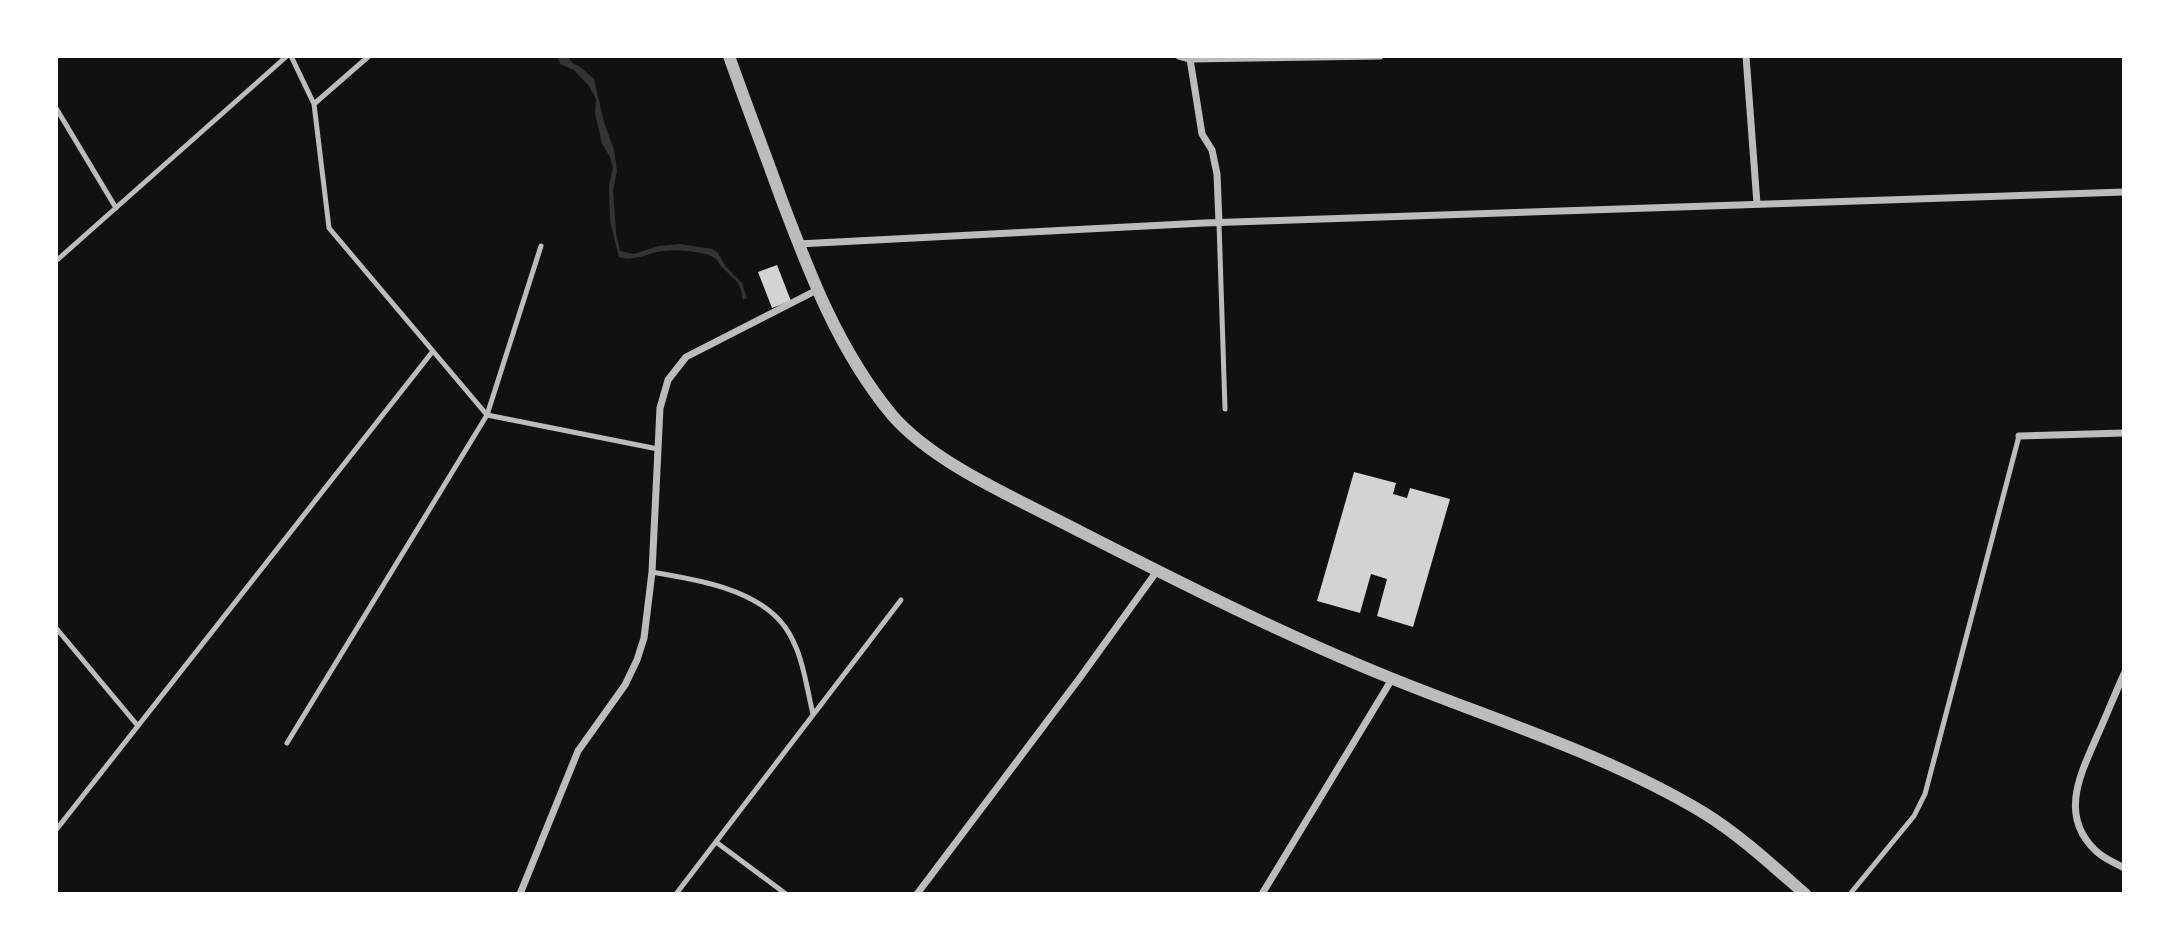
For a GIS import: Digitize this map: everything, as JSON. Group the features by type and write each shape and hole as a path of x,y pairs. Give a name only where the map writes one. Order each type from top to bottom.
{"street":[{"path":"729,56 817,290 844,345 867,383 916,439 988,483 1273,628 1392,679 1534,733 1654,785 1707,815 1752,848 1805,894"},
{"path":"1179,56 1190,59 1380,56"},
{"path":"1746,56 1756,204"},
{"path":"1190,59 1202,134 1212,150 1217,174 1219,223"},
{"path":"798,244 1219,223 2124,192"},
{"path":"520,894 578,751 625,685 644,638 652,572 660,408 668,380 687,357 817,290"},
{"path":"2020,436 2124,433"},
{"path":"917,894 1157,571"},
{"path":"2124,674 2077,783 2076,803 2078,824 2086,839 2097,853 2124,868"},
{"path":"1262,894 1392,679"}],"lane":[{"path":"56,261 289,56 314,104 329,228 486,415 658,449"},
{"path":"314,104 369,56"},
{"path":"56,108 116,208"},
{"path":"1219,223 1225,409"},
{"path":"287,743 486,415 541,246"},
{"path":"56,830 433,351"},
{"path":"1850,894 1914,816 1925,794 2020,436"},
{"path":"652,572 724,587 775,615 786,629 800,658 813,715"},
{"path":"676,894 901,600"},
{"path":"56,628 138,726"},
{"path":"716,842 786,894"}],"shaded area":[{"path":"557,56 568,56 572,63 594,79 614,150 617,171 613,191 620,251 634,254 659,246 680,244 712,249 742,283 747,298 743,300 739,284 711,256 670,251 633,258 619,257 610,221 609,185 613,168 602,144 595,113 596,99 589,86 574,70 560,64"}],"building":[{"path":"777,265 791,301 772,308 758,272"},
{"path":"1354,472 1396,483 1393,494 1407,498 1410,488 1450,499 1413,627 1377,616 1387,579 1371,574 1360,613 1317,601"}]}
